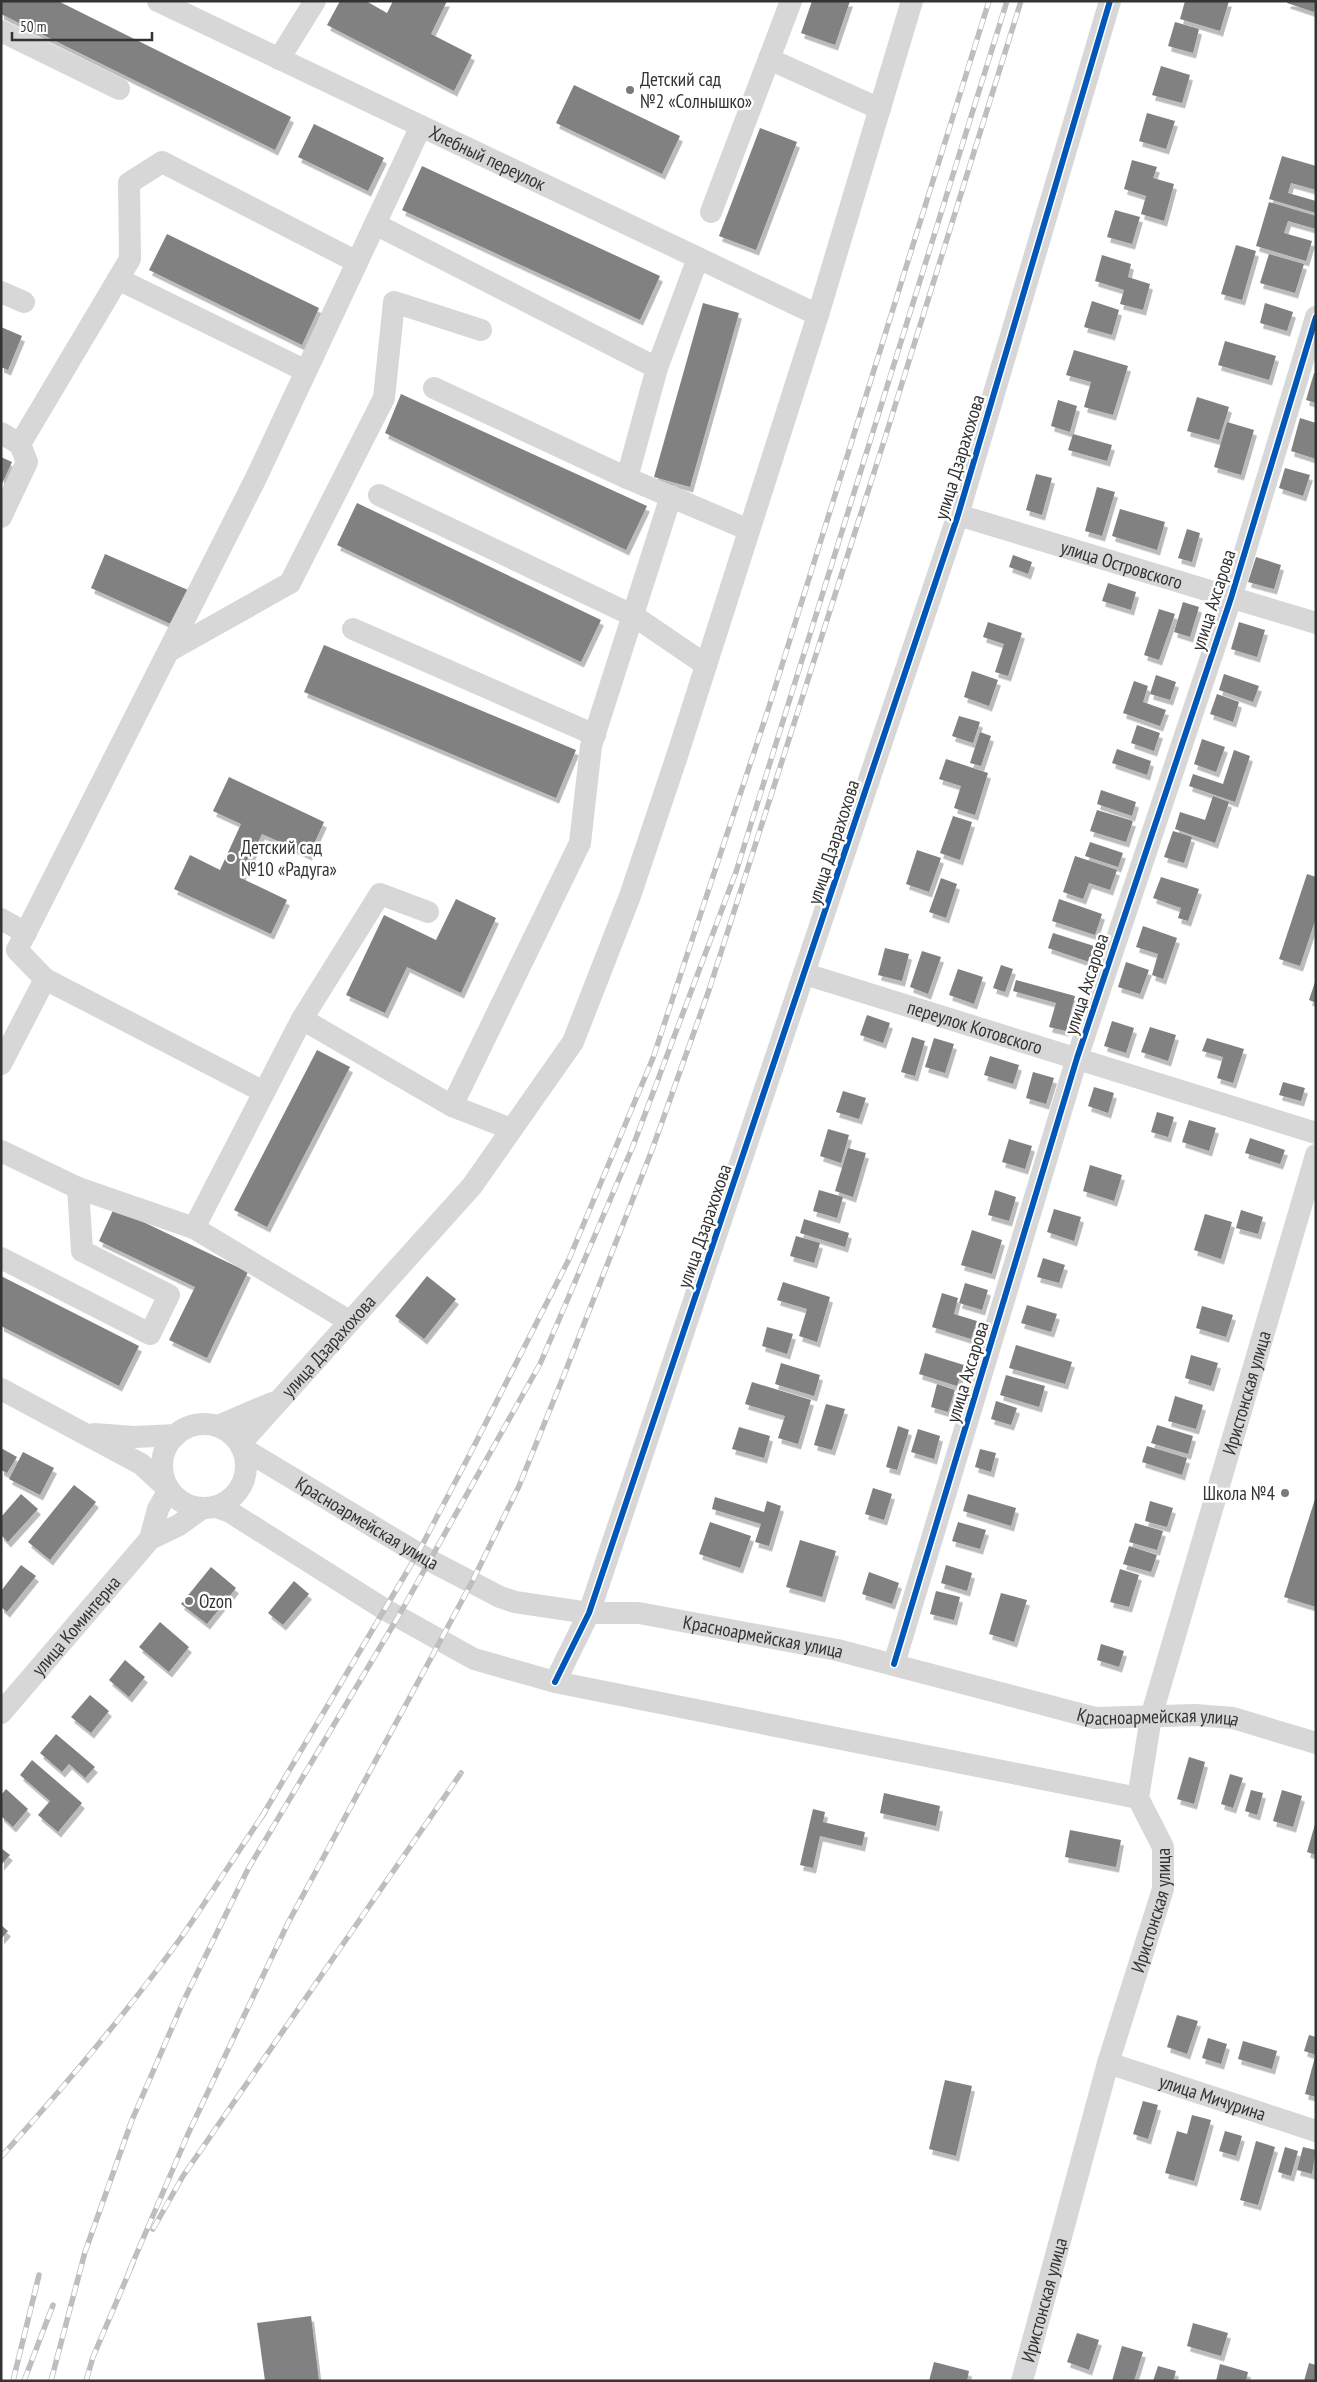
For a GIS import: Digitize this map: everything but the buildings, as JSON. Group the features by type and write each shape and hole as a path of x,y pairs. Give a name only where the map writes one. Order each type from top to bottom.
{"street":[{"path":"279,59 315,1"},
{"path":"711,212 791,1"},
{"name":"улица Дзарахохова","path":"241,1446 277,1401 472,1186 573,1042 630,896 750,530 818,315 912,1"},
{"name":"улица Дзарахохова","path":"555,1682 589,1613 958,514 1110,1"},
{"name":"Хлебный переулок","path":"173,4 279,59 818,315"},
{"path":"1,31 119,89"},
{"path":"770,60 880,110"},
{"path":"264,1092 45,979 17,950 256,478 420,126"},
{"path":"1,517 26,462 10,439 130,259 129,183 162,162 358,262"},
{"path":"375,224 657,368"},
{"path":"627,478 657,368 698,258"},
{"path":"118,279 306,371"},
{"path":"1,292 24,302"},
{"path":"169,651 290,583 384,398 394,302 481,330"},
{"name":"улица Ахсарова","path":"894,1664 1077,1058 1231,598 1316,317"},
{"path":"434,388 627,478 750,530"},
{"path":"379,495 634,616 706,665"},
{"path":"452,1106 580,843 591,746 671,496"},
{"name":"улица Островского","path":"958,514 1316,624"},
{"path":"352,629 595,735"},
{"path":"194,1228 302,1019 380,894 428,912"},
{"path":"1,919 26,934"},
{"name":"переулок Котовского","path":"805,974 1316,1133"},
{"path":"1,1064 45,979"},
{"path":"302,1019 452,1106 511,1129"},
{"path":"1,1151 78,1188 194,1228 349,1321"},
{"name":"Иристонская улица","path":"1022,2381 1108,2063 1163,1889 1163,1847 1138,1798 1151,1717 1316,1155"},
{"path":"1,1258 150,1334 169,1295 82,1251 78,1188"},
{"path":"1,1389 141,1464 183,1503 230,1512 384,1609 474,1659 555,1682 1138,1798"},
{"name":"улица Дзарахохова","path":"218,1426 277,1401"},
{"path":"85,1433 134,1437 176,1434 196,1425 218,1426"},
{"name":"Красноармейская улица","path":"218,1426 233,1435 241,1446 429,1560 500,1597 531,1606 589,1613 639,1613 837,1650 1095,1718 1195,1715 1233,1718 1316,1743"},
{"path":"168,1489 162,1475 162,1460 167,1446 176,1434"},
{"path":"209,1508 228,1501 242,1486 246,1467 241,1446"},
{"name":"улица Коминтерна","path":"150,1539 158,1509 168,1489"},
{"name":"улица Коминтерна","path":"1,1713 150,1539 209,1508"},
{"name":"улица Мичурина","path":"1108,2063 1316,2131"}],"railway":[{"path":"261,1818 418,1553 471,1452 569,1259 653,1058 768,710 989,1"},
{"path":"51,2381 85,2252 132,2120 184,2000 248,1869 398,1617 540,1364 633,1146 736,872 1007,1"},
{"path":"130,2269 188,2134 288,1923 472,1582 519,1486 566,1370 652,1150 709,990 885,438 1021,1"},
{"path":"153,2229 183,2176 461,1773"},
{"path":"1,2157 94,2050 138,1995 191,1923 265,1812"},
{"path":"86,2381 93,2357 133,2263"},
{"path":"13,2381 39,2275"},
{"path":"24,2381 53,2305"}],"cycle path":[{"path":"555,1682 589,1613 958,515 1110,1"},
{"path":"894,1664 1077,1058 1231,598 1316,317"}],"place":[{"name":"Детский сад №2 «Солнышко»","path":"630,90"},
{"name":"Детский сад №10 «Радуга»","path":"231,858"},
{"name":"Школа №4","path":"1285,1493"},
{"name":"Ozon","path":"189,1601"}]}
